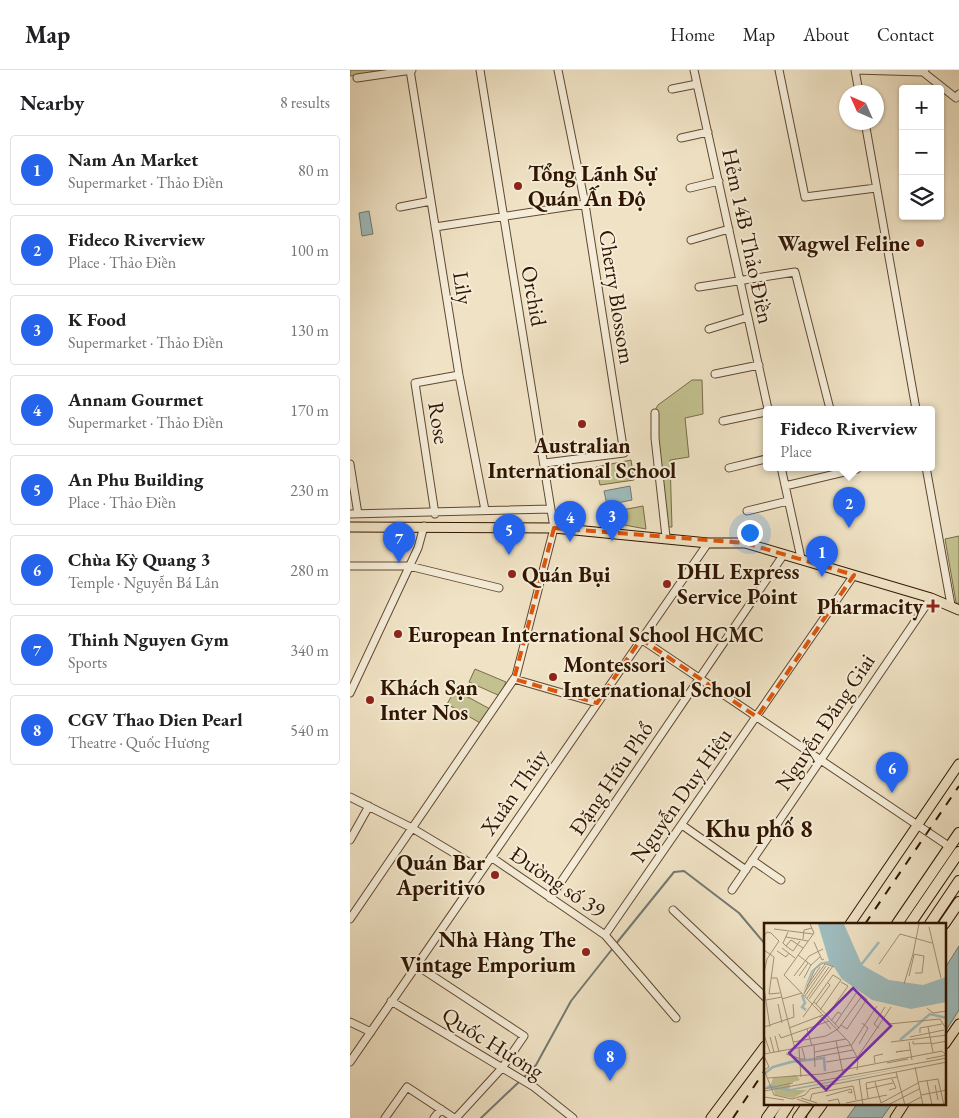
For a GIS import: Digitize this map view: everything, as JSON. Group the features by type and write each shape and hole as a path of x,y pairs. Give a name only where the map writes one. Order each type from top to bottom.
{"highway":[{"path":"898,923 959,833"},
{"path":"911,923 959,852"},
{"path":"931,923 959,881"},
{"path":"945,923 959,902"},
{"path":"768,1118 775,1106"},
{"path":"780,1118 788,1106"},
{"path":"798,1118 807,1106"},
{"path":"812,1118 821,1106"}],"main road":[{"path":"350,527 554,528 708,542 745,543 801,558 955,607"},
{"path":"851,923 959,764"},
{"path":"946,1043 959,1024"},
{"path":"711,1118 764,1047"},
{"path":"895,1118 903,1106"}],"street":[{"path":"357,78 411,70"},
{"name":"Lily","path":"411,70 459,375 485,510"},
{"name":"Orchid","path":"480,70 554,528"},
{"name":"Cherry Blossom","path":"545,463 624,453 585,204 558,70"},
{"name":"Hẻm 14B Thảo Điền","path":"694,70 766,406"},
{"path":"779,70 805,197 876,188"},
{"path":"858,85 855,70 924,71 956,98 959,94"},
{"path":"672,89 697,84"},
{"path":"866,130 915,406"},
{"path":"681,138 708,132"},
{"path":"690,188 718,181"},
{"path":"400,207 431,201"},
{"path":"435,227 585,204"},
{"path":"691,240 729,230"},
{"path":"699,287 796,272 829,406"},
{"path":"709,329 748,318"},
{"path":"715,374 758,365"},
{"name":"Rose","path":"435,514 414,382 459,375"},
{"path":"723,421 763,412"},
{"path":"655,413 655,438 666,537"},
{"path":"729,468 763,460"},
{"path":"350,464 358,514"},
{"path":"782,471 801,558"},
{"path":"785,486 838,471"},
{"path":"927,471 955,607"},
{"path":"747,511 788,500"},
{"path":"350,514 435,514 485,510 551,509"},
{"path":"350,693 418,548 424,526"},
{"path":"350,918 353,909 412,828 514,679 554,528"},
{"name":"Xuân Thủy","path":"350,1062 708,542"},
{"name":"Đặng Hữu Phổ","path":"550,898 784,554"},
{"path":"350,566 409,566 498,588"},
{"name":"Nguyễn Duy Hiệu","path":"607,938 682,825 854,575"},
{"name":"Nguyễn Đăng Giai","path":"732,890 931,598"},
{"path":"641,639 950,846"},
{"path":"514,679 597,703"},
{"path":"350,797 412,828 482,870"},
{"path":"350,840 369,806"},
{"path":"682,825 746,870"},
{"name":"Đường số 39","path":"491,857 607,938 676,1018"},
{"path":"752,860 781,880"},
{"path":"673,910 764,996"},
{"path":"384,1118 407,1087 455,1118 502,1068 524,1036 416,965"},
{"name":"Quốc Hương","path":"391,1001 527,1083 572,1118"},
{"path":"350,1022 370,1032"},
{"path":"434,1118 440,1109"}],"highlighted area":[{"path":"554,528 745,543 854,575 757,717 641,639 597,703 514,679"}],"shaded area":[{"path":"350,70 384,70 350,76"},
{"path":"692,380 702,380 703,414 685,418 689,457 670,460 672,527 666,527 653,414 658,405"},
{"path":"631,460 634,480 600,485 596,467"},
{"path":"643,506 646,529 619,524 617,511"},
{"path":"959,536 959,604 956,602 945,539"},
{"path":"475,669 506,682 500,696 469,682"},
{"path":"455,690 490,709 482,724 447,704"}],"water":[{"path":"369,211 373,234 362,236 359,213"},
{"path":"630,486 632,500 607,505 604,491"},
{"path":"959,946 959,1010 946,1030 946,966"},
{"path":"856,1106 891,1106 882,1118 847,1118"}],"waterway":[{"path":"615,945 674,872 684,871 739,913 764,943"},
{"path":"524,1077 536,1065 571,1001 613,948"},
{"path":"481,1118 520,1081"}],"railway":[{"path":"866,923 959,786"},
{"path":"733,1118 764,1072"}],"place":[{"name":"Tổng Lãnh Sự Quán Ấn Độ","path":"518,186"},
{"name":"Wagwel Feline","path":"920,243"},
{"name":"Australian International School","path":"582,424"},
{"name":"Fideco Riverview","path":"849,528"},
{"name":"K Food","path":"612,541"},
{"name":"Annam Gourmet","path":"570,542"},
{"name":"An Phu Building","path":"509,555"},
{"name":"Thinh Nguyen Gym","path":"399,563"},
{"name":"Quán Bụi","path":"512,574"},
{"name":"Nam An Market","path":"822,577"},
{"name":"DHL Express Service Point","path":"667,584"},
{"name":"Pharmacity","path":"933,606"},
{"name":"European International School HCMC","path":"398,634"},
{"name":"Montessori International School","path":"553,677"},
{"name":"Khách Sạn Inter Nos","path":"370,700"},
{"name":"Chùa Kỳ Quang 3","path":"892,793"},
{"name":"Quán Bar Aperitivo","path":"495,875"},
{"name":"Nhà Hàng The Vintage Emporium","path":"586,952"},
{"name":"CGV Thao Dien Pearl","path":"610,1081"}],"district":[{"name":"Khu phố 8","path":"759,828"}]}
